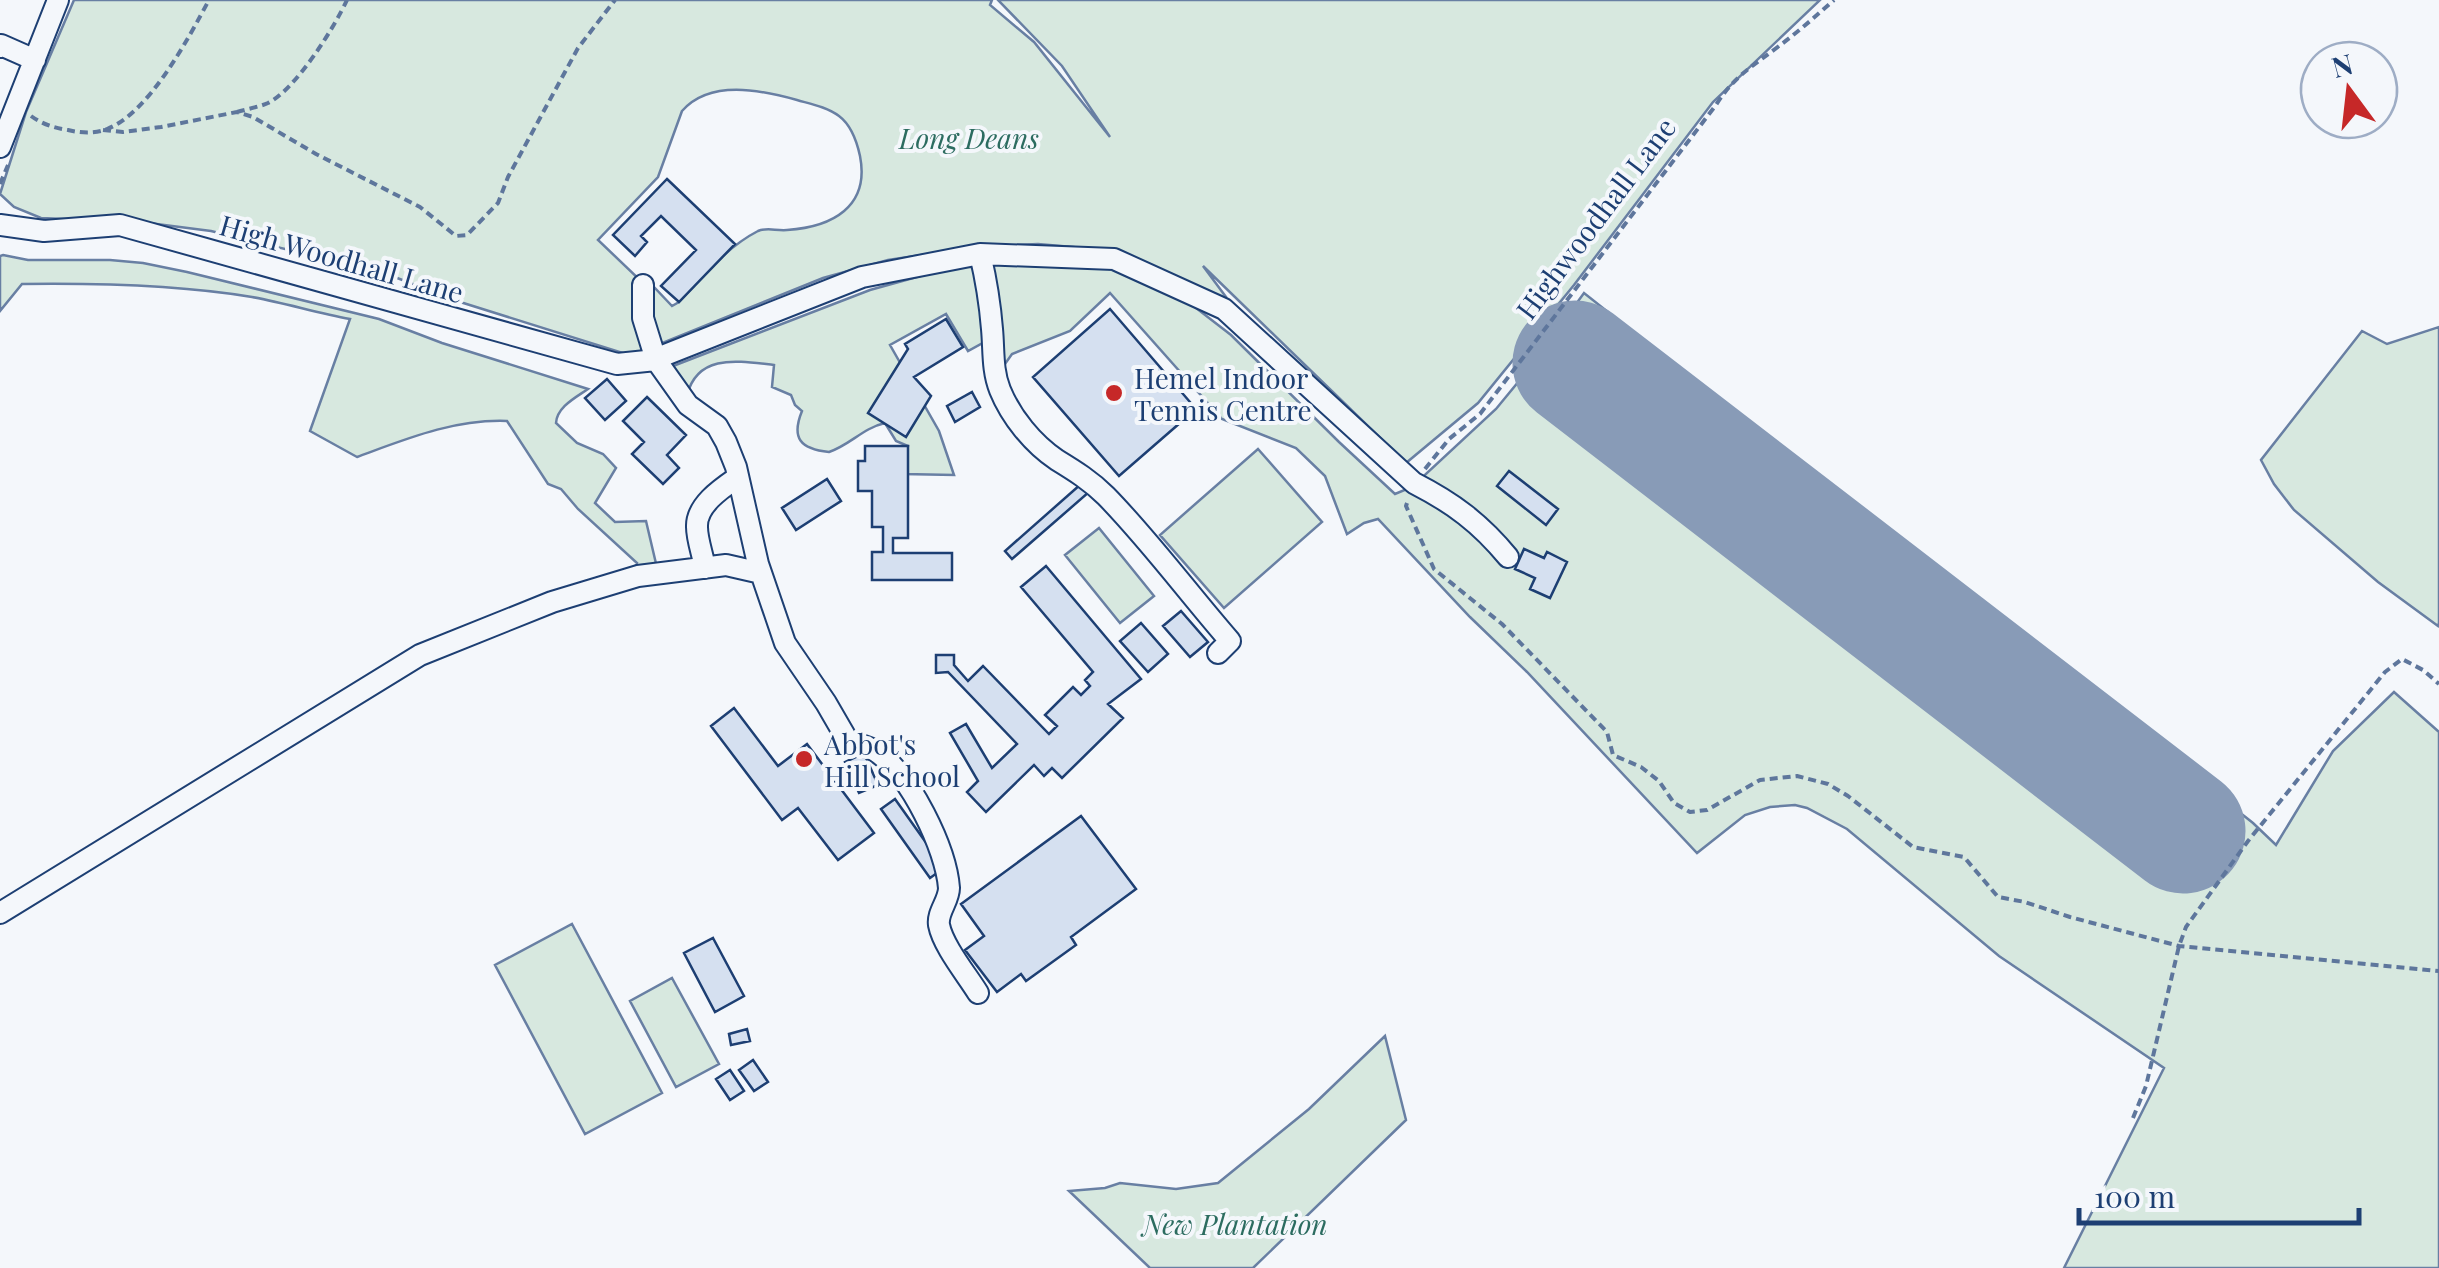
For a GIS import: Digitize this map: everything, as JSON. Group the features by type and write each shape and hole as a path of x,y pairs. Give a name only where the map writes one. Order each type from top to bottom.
{"street":[{"path":"0,147 58,0"},
{"path":"0,47 1,44 35,60"},
{"name":"High Woodhall Lane","path":"0,226 44,232 120,225 617,364 660,358"},
{"path":"980,254 990,306 993,367 1012,414 1032,438 1055,459 1080,473 1130,522 1230,642 1218,654"},
{"path":"660,358 862,277 980,254 1114,259 1224,310 1414,484 1448,500 1485,529 1508,557"},
{"path":"643,286 642,318 660,358 688,405 717,426 726,442 785,644 848,741 869,747 885,758 899,772 922,809 947,874 949,895 939,926 978,993"},
{"path":"705,568 696,523 717,492 738,477"},
{"path":"0,913 420,655 552,602 638,576 726,565 761,572"}],"path":[{"path":"103,130 143,103 210,0"},
{"path":"18,101 26,112 52,127 80,132 161,127 268,103 286,90 312,58 347,0"},
{"path":"237,112 420,207 456,236 468,235 498,204 508,177 578,48 615,0"},
{"name":"Highwoodhall Lane","path":"1414,484 1449,439 1480,414 1727,88 1834,0"},
{"path":"1414,484 1406,506 1434,569 1502,624 1608,732 1612,754 1641,767 1659,781 1674,803 1690,812 1707,810 1760,780 1798,776 1828,784 1848,796 1913,847 1964,857 1998,897 2178,946 2439,971"},
{"path":"2133,1118 2146,1086 2186,926 2248,840 2385,672 2402,659 2439,684"}],"green space":[{"name":"Long Deans","path":"74,0 992,0 990,5 1034,42 1110,137 1062,66 998,0 1820,0 1713,102 1574,285 1478,403 1406,463 1203,266 1226,297 1217,303 1084,248 1038,244 975,247 888,260 823,278 660,344 652,316 653,286 672,306 746,238 761,230 803,228 833,219 853,201 859,189 860,156 853,134 843,120 819,106 768,93 721,91 707,94 682,111 658,177 598,240 641,281 645,360 457,301 392,276 211,231 141,222 41,218 14,207 0,194 26,112"},
{"path":"3,255 28,260 143,263 187,272 379,319 588,389 563,408 556,423 577,443 603,454 616,468 595,503 615,522 646,521 658,572 633,570 637,563 561,489 548,484 507,421 449,427 357,457 310,431 350,319 224,293 108,285 22,284 0,311"},
{"path":"994,264 1106,266 1178,294 1231,335 1395,494 1412,487 1496,409 1584,293 2276,845 2333,751 2394,692 2439,732 2439,1268 2064,1268 2164,1068 1999,956 1847,829 1807,808 1770,807 1745,815 1697,853 1378,519 1347,534 1325,476 1296,448 1222,419 1110,293 1070,331 1012,354 1005,364 996,367 990,269"},
{"path":"960,265 976,268 988,340 968,351 946,314 890,345 939,431 954,475 903,474 908,446 896,441 885,423 829,452 805,445 798,435 802,411 791,395 772,387 774,365 734,362 710,366 692,381 687,395 671,370 870,290"},
{"path":"2439,327 2438,626 2378,582 2294,510 2261,460 2362,331 2387,344"},
{"path":"1258,449 1322,522 1224,608 1160,535"},
{"path":"1099,528 1154,596 1120,623 1065,555"},
{"path":"572,924 662,1093 585,1134 495,965"},
{"path":"672,978 719,1064 676,1087 630,1001"},
{"name":"New Plantation","path":"1385,1036 1406,1120 1253,1268 1150,1268 1069,1191 1120,1183 1176,1189 1218,1183 1309,1109"}],"building":[{"path":"667,179 735,244 679,302 661,286 696,250 661,216 641,236 647,242 635,256 613,235"},
{"name":"Hemel Indoor Tennis Centre","path":"1110,309 1196,409 1119,476 1033,377"},
{"path":"946,319 963,347 914,377 931,396 906,437 868,413 908,349 905,344"},
{"path":"607,379 626,401 605,420 585,398"},
{"path":"972,392 980,407 955,422 947,406"},
{"path":"647,397 686,435 667,455 679,468 663,484 632,454 644,442 623,421"},
{"path":"865,446 908,446 908,538 893,538 893,553 952,553 952,580 872,580 872,552 883,552 883,527 872,527 872,491 858,491 858,461 865,461"},
{"path":"1509,471 1558,509 1546,525 1497,486"},
{"path":"827,479 841,501 796,530 782,508"},
{"path":"1081,484 1089,492 1012,559 1005,551"},
{"path":"1524,549 1544,558 1547,552 1567,562 1550,598 1530,589 1535,578 1515,569"},
{"path":"1046,566 1141,679 1108,704 1123,718 1062,778 1052,768 1044,776 1034,765 986,812 967,792 978,781 950,733 966,724 992,768 1017,744 948,672 936,673 936,655 954,655 954,665 968,681 983,666 1049,734 1057,726 1045,715 1073,687 1081,695 1090,686 1085,680 1093,672 1021,587"},
{"path":"1181,611 1208,642 1190,657 1163,626"},
{"path":"1141,623 1168,654 1148,672 1120,641"},
{"path":"734,708 778,766 807,744 874,833 838,860 798,808 782,820 711,726"},
{"path":"864,753 878,785 859,793 845,762"},
{"path":"895,799 944,868 930,878 881,809"},
{"path":"1081,816 1136,889 1071,937 1076,945 1026,981 1021,974 997,992 965,950 984,936 961,904"},
{"path":"713,938 744,996 715,1012 684,953"},
{"path":"747,1029 750,1041 731,1045 729,1034"},
{"path":"753,1060 768,1082 754,1091 739,1070"},
{"path":"730,1070 744,1091 730,1100 716,1079"}],"runway":[{"path":"1575,363 2183,831"}],"place":[{"name":"Hemel Indoor Tennis Centre","path":"1114,393"},
{"name":"Abbot's Hill School","path":"804,759"}]}
